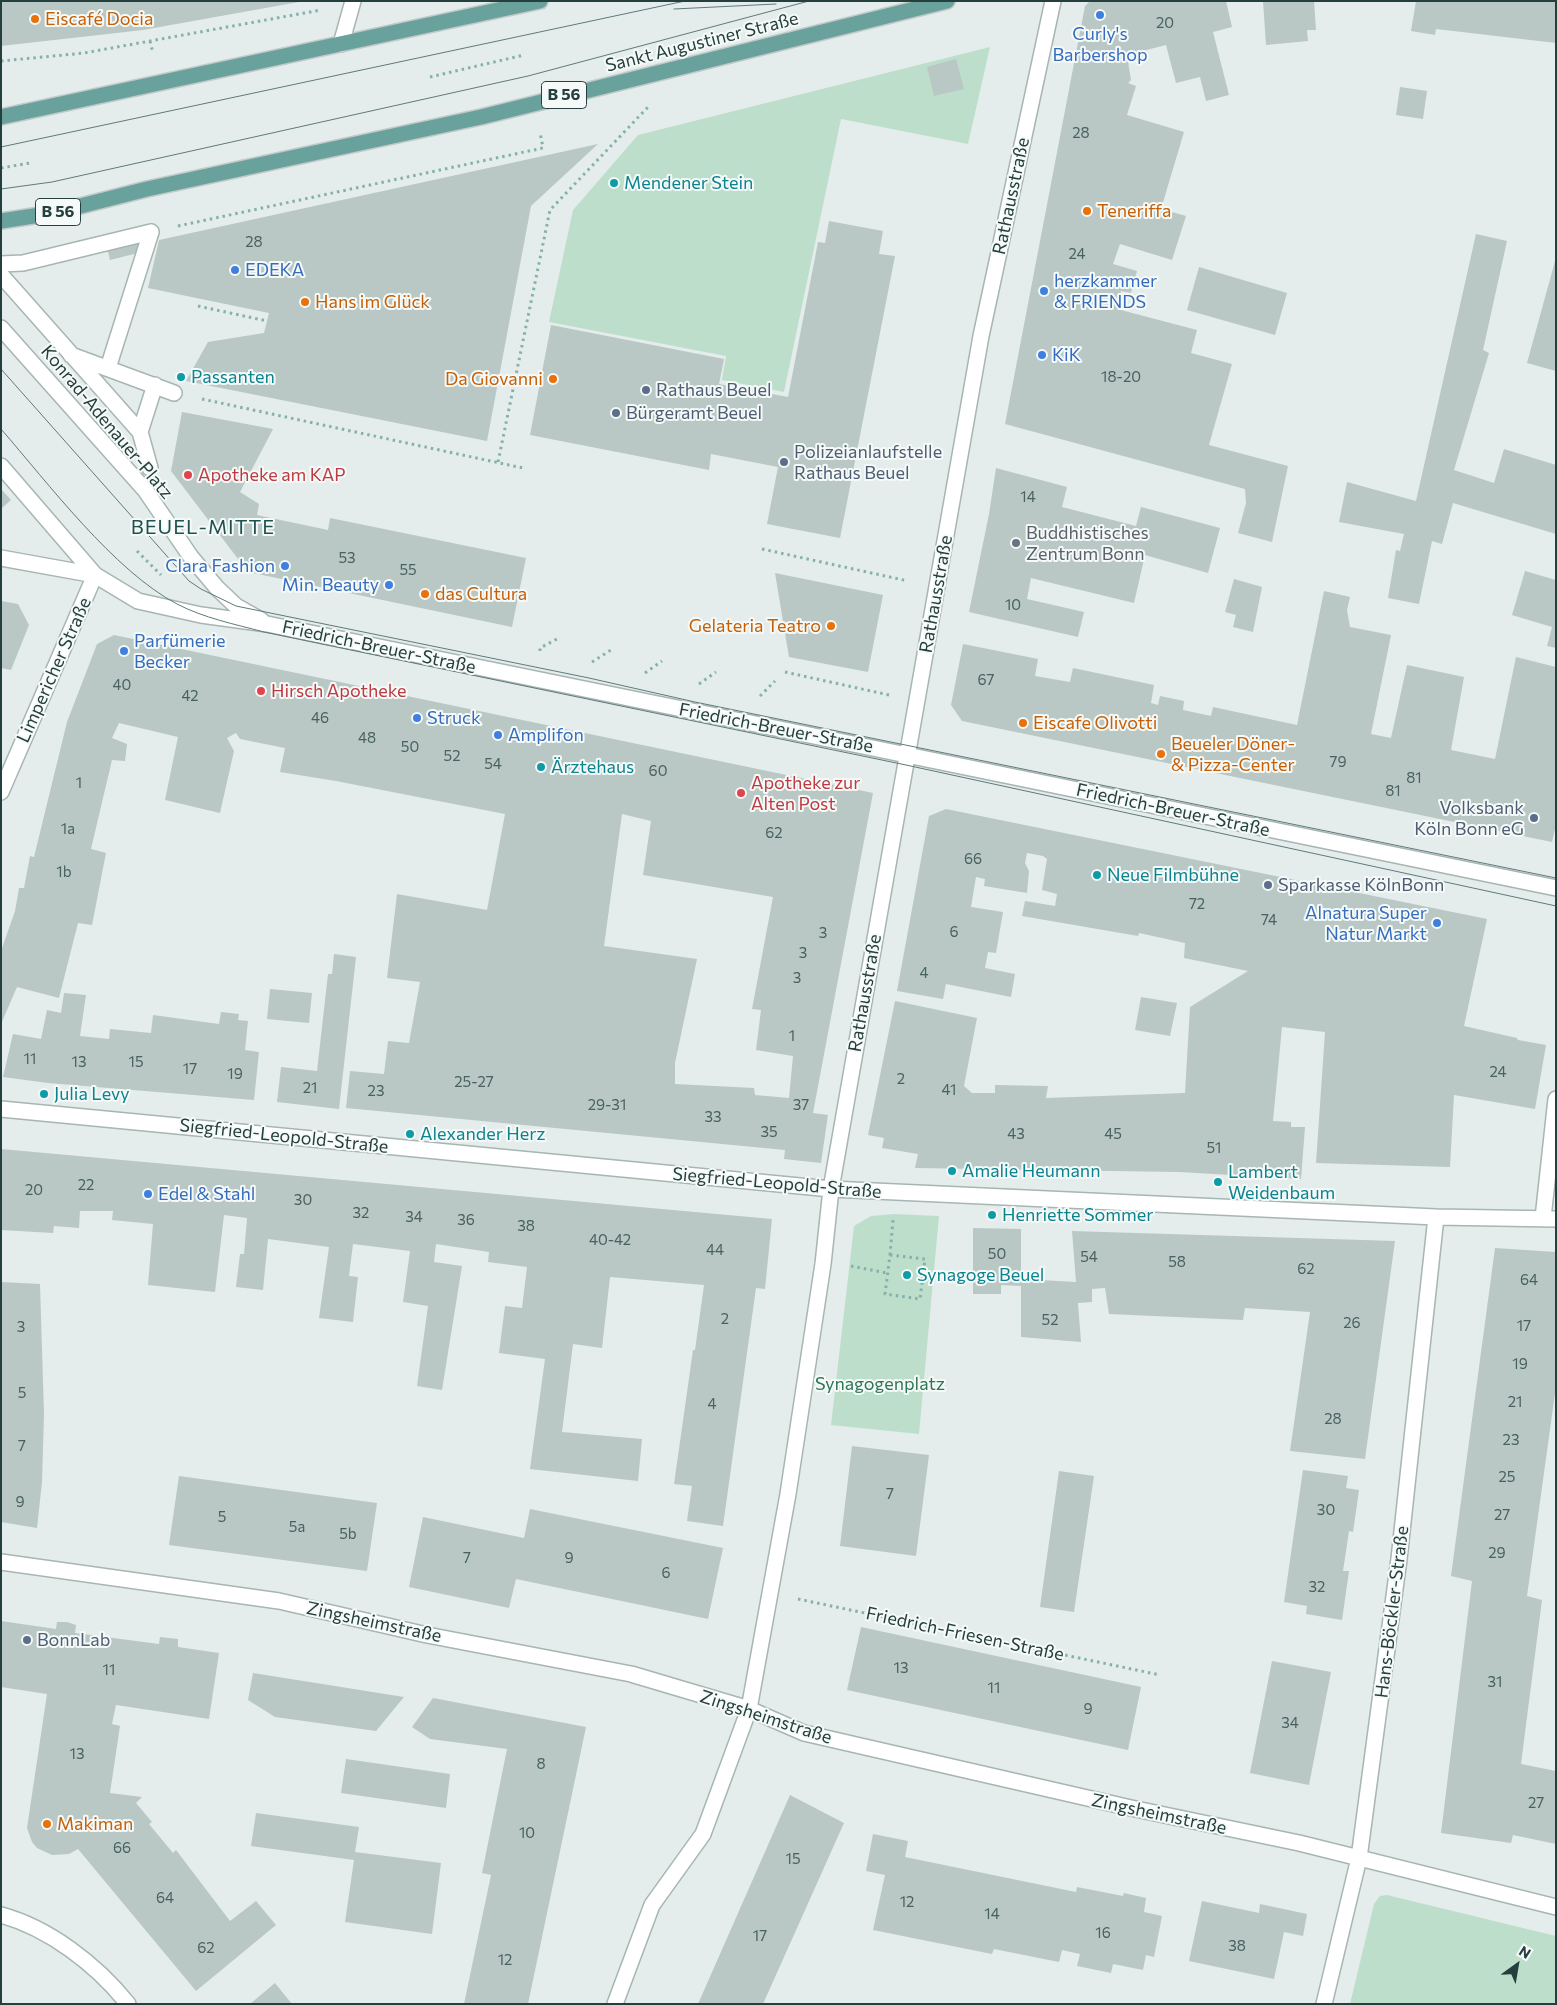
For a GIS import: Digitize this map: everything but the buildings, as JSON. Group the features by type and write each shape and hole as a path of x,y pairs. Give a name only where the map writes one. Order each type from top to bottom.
{"main road":[{"path":"1,117 540,1"},
{"name":"Sankt Augustiner Straße","path":"1,221 53,213 147,189 481,117 947,1"}],"street":[{"name":"Rathausstraße","path":"831,1189 981,336 1053,1"},
{"path":"340,44 352,3"},
{"name":"Konrad-Adenauer-Platz","path":"1,264 23,263 151,232 108,368"},
{"name":"Konrad-Adenauer-Platz","path":"1,275 140,432 150,468"},
{"name":"Konrad-Adenauer-Platz","path":"1,328 145,490 191,557 217,588 236,606 267,624"},
{"name":"Konrad-Adenauer-Platz","path":"70,354 174,393"},
{"name":"Konrad-Adenauer-Platz","path":"140,432 155,385"},
{"path":"1,466 96,575"},
{"name":"Friedrich-Breuer-Straße","path":"1,558 96,575 138,601 201,615 267,624 1556,888"},
{"name":"Limpericher Straße","path":"1,792 96,575"},
{"path":"1549,1219 1556,1099"},
{"name":"Siegfried-Leopold-Straße","path":"1,1109 831,1189 1436,1217 1549,1219"},
{"path":"615,2004 652,1905 703,1834 749,1710 788,1494 823,1264 831,1189"},
{"name":"Hans-Böckler-Straße","path":"1324,2004 1359,1858 1399,1559 1436,1217"},
{"name":"Zingsheimstraße","path":"1,1562 279,1601 427,1635 631,1674 749,1710 804,1733 1359,1858 1556,1907"},
{"path":"1,1915 19,1920 78,1953 128,2004"}],"path":[{"path":"1,60 84,53 352,3"},
{"path":"150,41 153,53"},
{"path":"430,77 524,55"},
{"path":"498,462 550,210 652,102"},
{"path":"173,228 543,148 538,126"},
{"path":"1,168 30,163"},
{"path":"198,306 267,321"},
{"path":"174,393 524,468"},
{"path":"762,549 937,587"},
{"path":"137,551 164,579"},
{"path":"785,672 916,702"},
{"path":"890,1255 925,1260 920,1299 885,1294 898,1192"},
{"path":"823,1264 849,1265 887,1273"},
{"name":"Friedrich-Friesen-Straße","path":"770,1593 1160,1675"}],"green space":[{"path":"990,47 968,144 841,119 784,392 722,380 726,356 549,322 573,210 638,135"},
{"name":"Synagogenplatz","path":"894,1214 939,1216 919,1434 831,1425 854,1226 871,1216"},
{"path":"1387,1895 1556,1936 1556,2004 1350,2004 1374,1904 1380,1896"}],"tram line":[{"path":"1,147 685,1"},
{"path":"1,189 52,182 528,76 809,1"},
{"path":"674,9 776,4"},
{"path":"1,369 189,581 236,606 1556,878"},
{"path":"1,429 83,524 130,570 153,589 177,604 219,620 264,632 906,765 1556,906"}],"place":[{"name":"Curly's Barbershop","path":"1100,15"},
{"name":"Eiscafé Docia","path":"35,19"},
{"name":"Mendener Stein","path":"614,183"},
{"name":"Teneriffa","path":"1087,211"},
{"name":"EDEKA","path":"235,270"},
{"name":"herzkammer & FRIENDS","path":"1044,291"},
{"name":"Hans im Glück","path":"305,302"},
{"name":"KiK","path":"1042,355"},
{"name":"Passanten","path":"181,377"},
{"name":"Da Giovanni","path":"553,379"},
{"name":"Rathaus Beuel","path":"646,390"},
{"name":"Bürgeramt Beuel","path":"616,413"},
{"name":"Polizeianlaufstelle Rathaus Beuel","path":"784,462"},
{"name":"Apotheke am KAP","path":"188,475"},
{"name":"Buddhistisches Zentrum Bonn","path":"1016,543"},
{"name":"Clara Fashion","path":"285,566"},
{"name":"Min. Beauty","path":"389,585"},
{"name":"das Cultura","path":"425,594"},
{"name":"Gelateria Teatro","path":"831,626"},
{"name":"Parfümerie Becker","path":"124,651"},
{"name":"Hirsch Apotheke","path":"261,691"},
{"name":"Struck","path":"417,718"},
{"name":"Eiscafe Olivotti","path":"1023,723"},
{"name":"Amplifon","path":"498,735"},
{"name":"Beueler Döner- & Pizza-Center","path":"1161,754"},
{"name":"Ärztehaus","path":"541,767"},
{"name":"Apotheke zur Alten Post","path":"741,793"},
{"name":"Volksbank Köln Bonn eG","path":"1534,818"},
{"name":"Neue Filmbühne","path":"1097,875"},
{"name":"Sparkasse KölnBonn","path":"1268,885"},
{"name":"Alnatura Super Natur Markt","path":"1437,923"},
{"name":"Julia Levy","path":"44,1094"},
{"name":"Alexander Herz","path":"410,1134"},
{"name":"Amalie Heumann","path":"952,1171"},
{"name":"Lambert Weidenbaum","path":"1218,1182"},
{"name":"Edel & Stahl","path":"148,1194"},
{"name":"Henriette Sommer","path":"992,1215"},
{"name":"Synagoge Beuel","path":"907,1275"},
{"name":"BonnLab","path":"27,1640"},
{"name":"Makiman","path":"47,1824"}],"district":[{"name":"BEUEL-MITTE","path":"203,527"}]}
